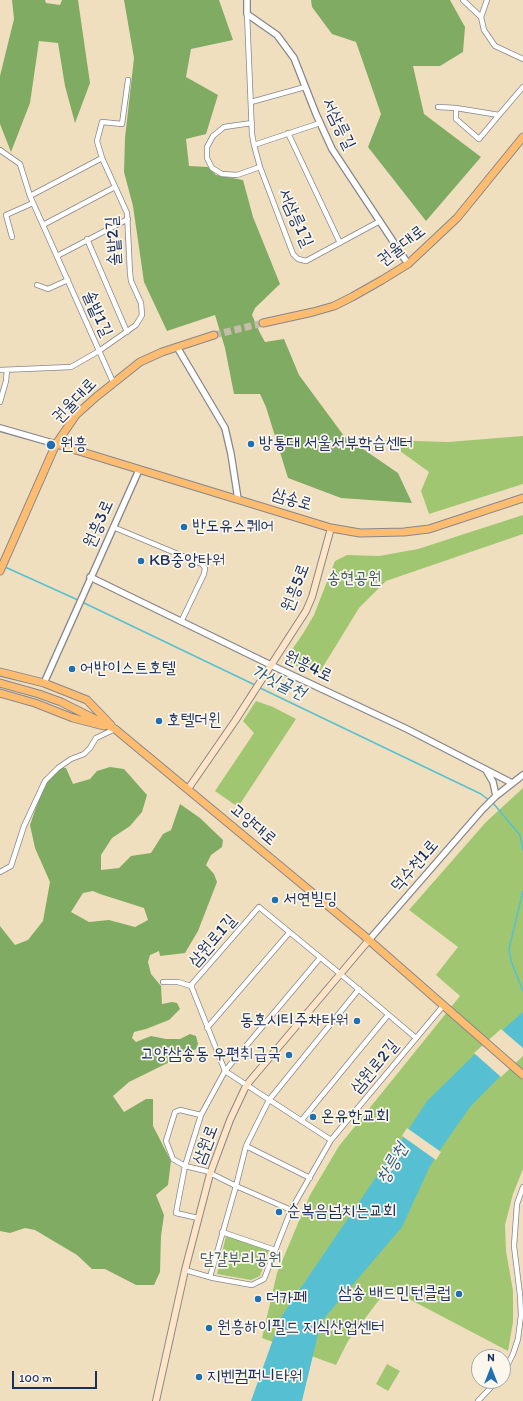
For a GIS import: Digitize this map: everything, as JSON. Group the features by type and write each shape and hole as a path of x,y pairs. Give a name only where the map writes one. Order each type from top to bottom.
{"main road":[{"name":"권율대로","path":"263,323 334,306 408,264 457,218 523,137"},
{"name":"권율대로","path":"0,571 56,444 76,415 96,396 140,362 177,347 214,335"},
{"name":"삼송로","path":"56,444 331,528 360,533 380,534 429,529 523,498"},
{"name":"원흥5로","path":"188,789 306,611 312,597 331,528"},
{"path":"0,672 44,683 87,700 115,729"},
{"name":"고양대로","path":"0,683 40,694 61,702 115,729 369,940 523,1075"},
{"path":"0,693 35,703 73,718 115,729"},
{"name":"삼원로","path":"156,1401 198,1218 210,1174 230,1120 247,1085 369,940"}],"street":[{"path":"247,0 247,14"},
{"path":"463,0 481,17"},
{"path":"487,0 481,17 484,30 495,46 523,59"},
{"name":"서삼릉길","path":"247,14 277,35 294,58 332,149 408,264"},
{"name":"서삼릉1길","path":"247,14 254,145 260,167 293,254 298,259 306,261 380,221"},
{"name":"솔밭2길","path":"0,370 71,367 99,351 127,332 136,325 142,315 141,303 131,281 127,213 102,158 97,141 102,122 122,124 128,80"},
{"path":"251,102 305,87"},
{"path":"456,108 456,119 479,139 523,87"},
{"path":"438,106 499,115"},
{"path":"252,123 224,127 214,136 207,147 207,158 212,168 222,174 237,175 260,167"},
{"path":"254,145 320,123"},
{"name":"서삼릉1길","path":"288,133 340,243"},
{"name":"솔밭1길","path":"0,150 20,164 33,203 114,382"},
{"path":"30,196 102,158"},
{"path":"43,225 115,187"},
{"path":"12,237 6,215 33,203"},
{"path":"57,256 87,239 128,219"},
{"name":"솔밭2길","path":"87,239 127,332"},
{"path":"37,285 48,289 68,280"},
{"path":"177,347 225,428 231,454 238,499"},
{"path":"0,402 6,381 7,370"},
{"path":"0,428 56,444"},
{"name":"원흥3로","path":"44,683 139,470"},
{"path":"113,527 202,564 205,568 204,574 181,622"},
{"name":"원흥4로","path":"90,578 407,729 512,783"},
{"path":"0,872 11,866 24,826 45,781 58,768 71,759 84,754 96,738 115,729"},
{"path":"486,770 497,795 523,775"},
{"name":"덕수천1로","path":"369,940 482,810 497,795"},
{"name":"삼원로1길","path":"225,1071 191,986 259,907 340,974"},
{"path":"208,1028 289,932"},
{"path":"198,1218 176,1213 185,1166 201,1115 225,1071 320,958"},
{"name":"삼원로2길","path":"340,974 416,1038"},
{"path":"163,982 178,982 191,986"},
{"path":"210,1277 246,1146 269,1100 359,989"},
{"name":"삼원로2길","path":"185,1270 210,1277 252,1285 264,1279 291,1210 331,1140 443,1006"},
{"name":"삼원로2길","path":"301,1121 388,1015"},
{"path":"225,1071 331,1140"},
{"path":"201,1115 180,1110 175,1112 166,1141 173,1160 185,1166 206,1171 291,1210"},
{"path":"246,1146 310,1178"},
{"path":"511,1359 518,1339 521,1316 514,1246 517,1204 523,1187"},
{"path":"222,1232 275,1250"},
{"path":"478,1401 489,1389"}],"green space":[{"path":"12,0 45,0 46,3 60,5 62,0 78,0 90,83 75,123 65,86 58,43 39,41 30,103 11,152 0,124 0,76 14,19"},
{"path":"124,0 219,0 233,40 191,49 186,77 218,95 206,134 186,139 189,166 208,167 216,175 243,180 253,217 280,284 255,308 252,315 260,333 265,342 284,339 299,375 344,436 398,473 412,503 341,498 288,478 266,407 260,394 234,394 225,348 215,315 167,331 144,282 133,206 124,172 125,138 134,58"},
{"path":"311,0 450,0 465,27 463,52 440,66 413,66 424,114 481,157 426,221 368,147 381,114 356,42 332,34 312,7"},
{"path":"523,436 523,484 429,514 421,491 429,472 385,440 448,442"},
{"name":"송현공원","path":"523,515 523,534 386,581 359,608 318,675 290,663 289,654 314,615 335,561 347,555 379,556 418,549"},
{"path":"256,701 273,707 296,719 238,807 215,791 254,733 243,721"},
{"path":"110,767 124,769 147,795 142,812 130,826 112,838 101,855 101,870 119,868 131,856 151,853 163,834 171,830 180,804 200,818 223,840 222,847 211,855 206,865 214,874 217,882 198,931 185,953 160,956 159,951 150,955 148,962 151,974 161,986 162,1004 172,1002 177,1003 180,1009 169,1020 134,1032 132,1038 136,1042 151,1036 166,1039 180,1039 190,1034 196,1036 198,1044 196,1049 129,1082 113,1096 124,1112 146,1099 153,1099 153,1126 171,1161 168,1185 156,1195 164,1215 161,1236 160,1272 154,1285 136,1285 105,1269 92,1269 77,1255 35,1230 25,1228 10,1233 0,1231 0,926 15,945 28,940 43,921 50,882 35,848 30,825 45,781 58,768 66,768 73,784 90,779 97,771","holes":["93,891 144,908 148,920 135,927 109,920 89,922 71,912 83,893"]},
{"path":"523,788 523,1169 513,1194 505,1225 506,1251 513,1291 513,1322 508,1349 504,1349 388,1288 348,1341 336,1365 262,1338 277,1273 310,1195 339,1146 460,996 436,975 458,947 409,910 486,822"},
{"name":"달걀부리공원","path":"226,1236 269,1250 260,1276 251,1280 217,1274"},
{"path":"387,1364 400,1371 388,1391 376,1384"}],"water":[{"name":"창릉천","path":"523,1012 523,1053 470,1107 430,1166 402,1227 321,1322 302,1401 251,1401 281,1317 427,1101 473,1056"}],"pier":[{"path":"501,1029 523,1048 523,1056 501,1077 474,1053"},
{"path":"407,1128 441,1152 436,1160 402,1136"}],"waterway":[{"name":"가싯골천","path":"5,567 78,600"},
{"name":"가싯골천","path":"82,602 255,685"},
{"name":"가싯골천","path":"258,687 481,794 490,801"},
{"name":"가싯골천","path":"493,803 520,835 523,850"},
{"name":"가싯골천","path":"523,891 509,949 511,961 523,991"}],"tunnel":[{"path":"214,335 263,323"}],"place":[{"name":"방통대 서울서부학습센터","path":"251,444"},
{"name":"원흥","path":"51,445"},
{"name":"반도유스퀘어","path":"184,527"},
{"name":"KB중앙타워","path":"141,561"},
{"name":"어반이스트호텔","path":"72,669"},
{"name":"호텔더윈","path":"159,721"},
{"name":"서연빌딩","path":"275,900"},
{"name":"동호시티주차타워","path":"357,1021"},
{"name":"고양삼송동 우편취급국","path":"289,1055"},
{"name":"온유한교회","path":"313,1117"},
{"name":"순복음넘치는교회","path":"279,1212"},
{"name":"삼송 배드민턴클럽","path":"459,1294"},
{"name":"더카페","path":"258,1299"},
{"name":"원흥하이필드 지식산업센터","path":"209,1328"},
{"name":"지벤컴퍼니타워","path":"199,1377"}]}
